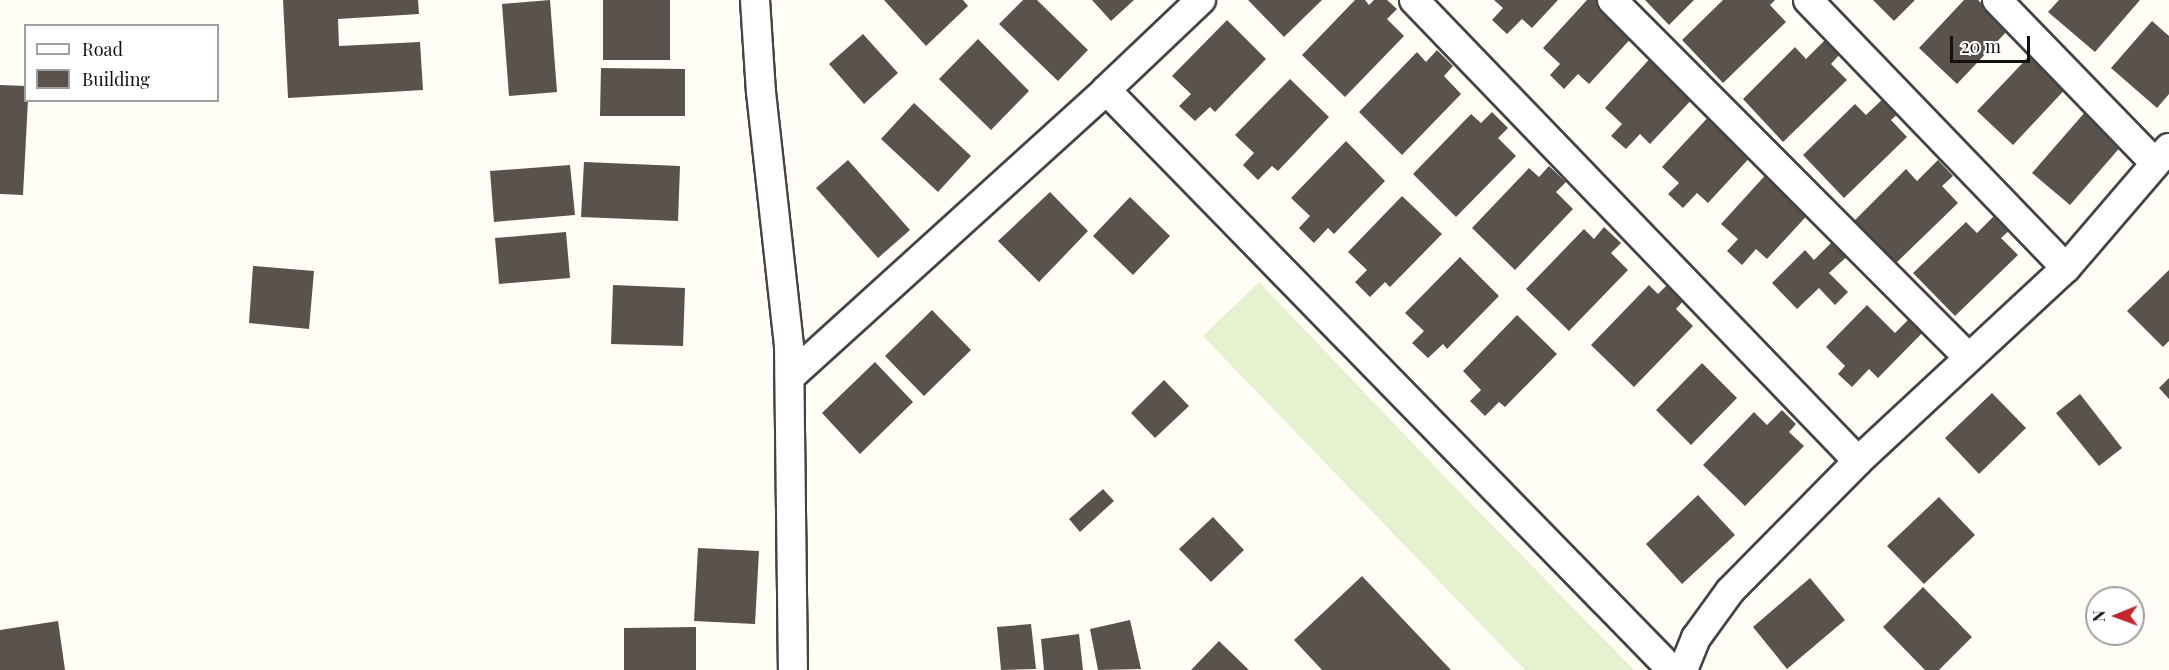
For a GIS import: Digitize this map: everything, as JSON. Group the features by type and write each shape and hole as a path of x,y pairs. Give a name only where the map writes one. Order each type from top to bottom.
{"street":[{"path":"790,377 1106,90 1201,0"},
{"path":"1414,0 1858,461"},
{"path":"1612,0 1968,357"},
{"path":"1808,0 2066,268"},
{"path":"1683,670 1696,639 1730,591 1858,461 2066,268 2162,156 1997,0"},
{"path":"762,6 761,92 789,347 793,670"},
{"path":"1106,90 1672,670"}],"green space":[{"path":"1259,282 1443,475 1634,670 1525,670 1488,632 1203,336"}],"building":[{"path":"283,0 418,0 419,14 338,19 339,46 420,42 423,90 288,98"},
{"path":"550,0 557,92 509,96 502,4"},
{"path":"603,0 670,0 670,60 603,60"},
{"path":"884,0 963,0 968,6 926,46"},
{"path":"1023,0 1037,0 1088,50 1058,81 999,24"},
{"path":"1092,0 1134,0 1111,21"},
{"path":"1248,0 1322,0 1284,37"},
{"path":"1355,0 1365,0 1369,5 1374,0 1387,0 1397,9 1387,19 1404,36 1345,97 1302,55"},
{"path":"1494,0 1558,0 1532,28 1522,19 1507,34 1492,20 1503,8"},
{"path":"1587,0 1600,0 1636,33 1589,84 1578,74 1564,89 1550,75 1560,64 1543,48"},
{"path":"1645,0 1694,0 1669,25"},
{"path":"1723,0 1775,0 1770,5 1786,22 1723,83 1682,40"},
{"path":"1873,0 1915,0 1894,21"},
{"path":"1964,0 1978,0 2009,29 1957,84 1919,48"},
{"path":"2059,0 2140,0 2095,52 2048,12"},
{"path":"1227,20 1266,59 1215,112 1210,107 1195,121 1179,106 1191,94 1172,76"},
{"path":"2152,21 2169,36 2169,94 2157,108 2111,68"},
{"path":"863,34 898,73 864,104 829,64"},
{"path":"1827,38 1841,53 1831,64 1847,80 1783,142 1743,99 1795,47 1806,59"},
{"path":"978,39 1029,91 991,130 939,79"},
{"path":"1437,50 1453,66 1444,76 1461,94 1402,155 1359,112 1417,52 1426,62"},
{"path":"2034,51 2070,84 2013,145 1977,111"},
{"path":"1654,54 1697,94 1650,144 1640,134 1626,149 1611,136 1622,124 1605,108"},
{"path":"601,68 685,69 685,116 600,116"},
{"path":"1290,79 1329,117 1278,171 1272,166 1258,180 1243,165 1254,153 1235,135"},
{"path":"0,85 24,86 24,102 28,102 23,195 0,194"},
{"path":"1887,95 1902,110 1891,120 1907,137 1844,198 1803,155 1855,104 1866,115"},
{"path":"914,103 971,156 938,192 881,139"},
{"path":"2086,111 2123,144 2070,205 2032,173"},
{"path":"1492,112 1508,128 1498,138 1516,156 1456,217 1413,174 1471,114 1481,123"},
{"path":"1712,113 1754,153 1708,203 1697,193 1683,208 1668,194 1679,183 1662,167"},
{"path":"1346,141 1385,181 1334,234 1328,228 1314,243 1299,228 1310,216 1291,198"},
{"path":"848,160 910,230 878,258 816,188"},
{"path":"1938,160 1953,176 1942,186 1958,203 1895,264 1854,221 1906,169 1917,181"},
{"path":"584,162 680,166 678,221 581,217"},
{"path":"570,165 575,215 494,222 490,171"},
{"path":"1549,166 1566,182 1556,192 1573,209 1515,270 1472,228 1529,168 1539,177"},
{"path":"1770,170 1813,209 1767,259 1756,249 1742,265 1727,251 1738,239 1721,224"},
{"path":"1050,192 1088,231 1039,282 998,241"},
{"path":"1402,196 1442,234 1390,287 1385,282 1370,297 1355,282 1367,270 1348,252"},
{"path":"1130,197 1170,236 1133,275 1093,236"},
{"path":"1998,212 2012,228 2001,238 2018,255 1955,316 1913,273 1966,222 1977,233"},
{"path":"1604,227 1621,243 1611,253 1628,270 1569,331 1526,289 1584,229 1594,239"},
{"path":"566,232 570,278 499,284 495,238"},
{"path":"1838,236 1853,251 1829,273 1848,292 1835,305 1819,288 1797,309 1772,283 1805,250 1814,260"},
{"path":"1460,257 1499,296 1447,349 1443,344 1428,358 1412,343 1424,331 1405,313"},
{"path":"253,266 314,271 309,329 249,323"},
{"path":"2169,270 2169,341 2163,347 2127,311"},
{"path":"1669,283 1685,299 1676,309 1693,326 1634,387 1591,345 1649,285 1658,294"},
{"path":"613,285 685,288 683,346 611,344"},
{"path":"1867,305 1895,333 1915,313 1929,326 1878,378 1869,369 1852,387 1838,374 1845,366 1826,347"},
{"path":"932,310 971,350 924,396 885,356"},
{"path":"1517,315 1557,354 1505,407 1499,402 1485,416 1470,401 1481,390 1463,371"},
{"path":"875,362 913,402 860,454 822,413"},
{"path":"1702,363 1737,398 1691,445 1656,410"},
{"path":"2169,378 2169,399 2159,388"},
{"path":"1164,380 1189,406 1155,438 1131,413"},
{"path":"1992,393 2026,428 1979,474 1945,438"},
{"path":"2080,394 2122,448 2099,466 2056,413"},
{"path":"1782,410 1796,424 1789,432 1804,446 1745,506 1703,465 1754,412 1767,425"},
{"path":"1103,489 1114,501 1080,532 1069,519"},
{"path":"1698,495 1735,535 1682,584 1646,544"},
{"path":"1939,497 1975,535 1924,584 1887,546"},
{"path":"1213,517 1244,550 1211,582 1179,549"},
{"path":"698,548 759,551 755,624 694,621"},
{"path":"1362,576 1451,670 1322,670 1294,640"},
{"path":"1810,578 1845,620 1787,669 1753,627"},
{"path":"1923,587 1972,637 1939,670 1925,670 1883,627"},
{"path":"1130,620 1141,669 1098,670 1090,629"},
{"path":"58,621 65,670 0,670 0,630"},
{"path":"1031,624 1036,669 1001,670 997,627"},
{"path":"696,627 696,670 624,670 624,628"},
{"path":"1079,634 1083,670 1044,670 1041,639"},
{"path":"1219,641 1249,670 1191,670"}]}
